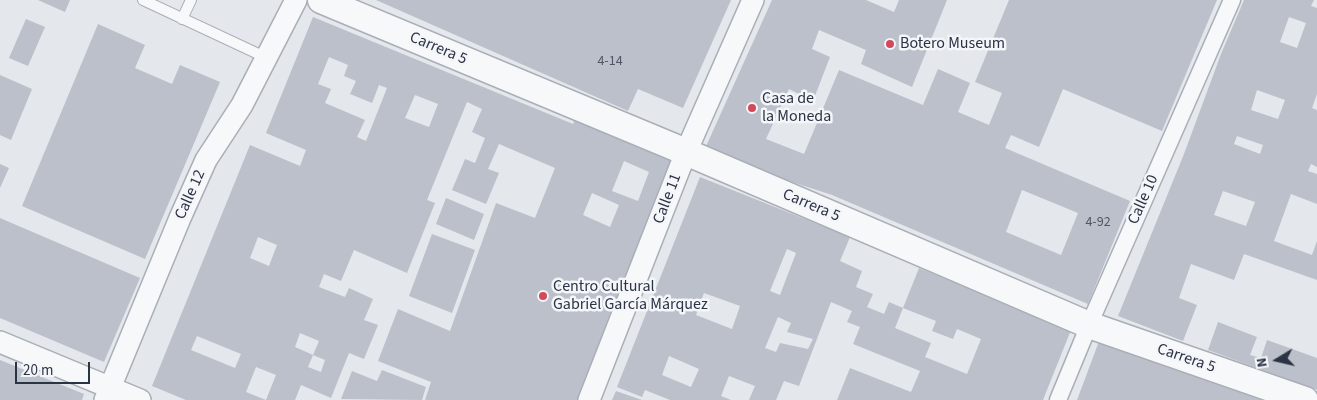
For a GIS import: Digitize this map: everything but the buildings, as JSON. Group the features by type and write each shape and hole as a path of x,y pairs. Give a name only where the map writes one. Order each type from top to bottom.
{"street":[{"name":"Calle 12","path":"108,394 180,218 206,160 242,105 296,0"},
{"name":"Carrera 5","path":"321,0 686,152 1089,325 1292,398"},
{"name":"Calle 11","path":"590,400 686,152 753,0"},
{"name":"Calle 10","path":"1058,400 1232,0"},
{"path":"0,342 108,394 140,400"}],"lane":[{"path":"143,0 267,58"},
{"path":"182,19 191,0"}],"place":[{"name":"Botero Museum","path":"890,44"},
{"name":"Casa de la Moneda","path":"752,108"},
{"name":"Centro Cultural Gabriel García Márquez","path":"543,296"}]}
